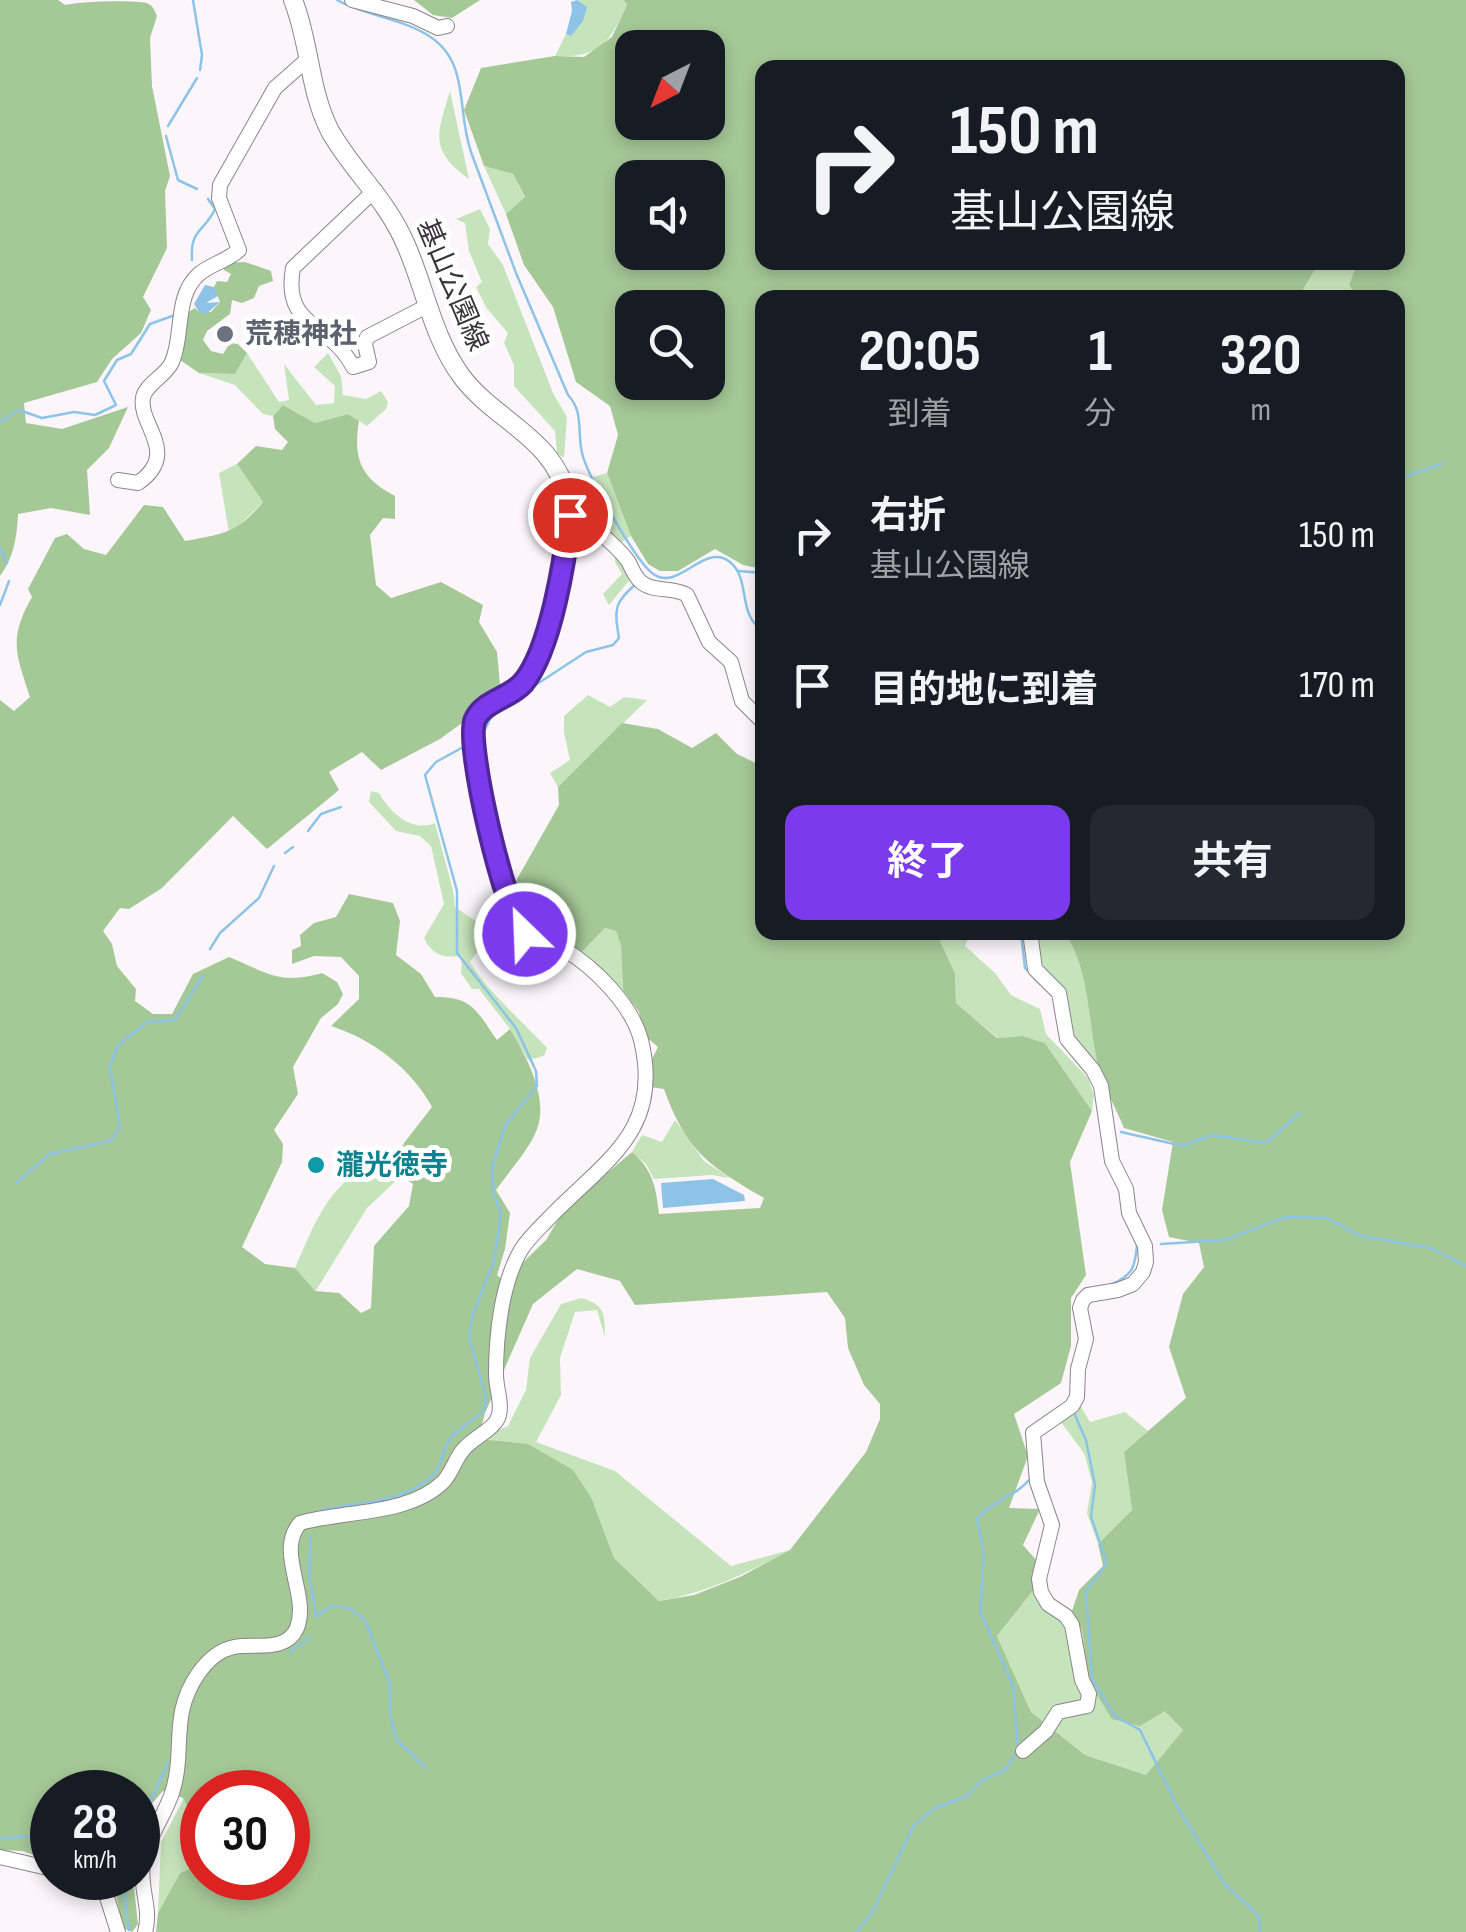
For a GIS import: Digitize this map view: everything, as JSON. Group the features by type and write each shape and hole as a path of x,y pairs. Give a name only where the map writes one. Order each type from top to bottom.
{"main road":[{"name":"基山公園線","path":"293,0 331,132 376,190 403,237 428,306 462,377 483,400 536,441 550,458 568,498 570,515 562,563 540,653 520,687 482,710 473,728 492,847 507,898"}],"street":[{"path":"352,0 413,16 438,28 447,26"},
{"path":"118,480 138,483 151,470 158,449 142,402 144,393 173,360 189,286 203,271 239,250 219,198 220,185 274,88 310,57"},
{"path":"376,190 294,268 290,287 296,307 306,323 336,343 353,367 369,362 367,337 428,306"},
{"path":"570,515 583,520 618,550 636,576 652,589 671,588 686,595 708,642 731,662 742,701 755,715"},
{"path":"145,1932 149,1915 142,1868 172,1792 183,1702 197,1675 223,1650 274,1645 294,1633 300,1609 291,1554 292,1536 300,1523 405,1503 426,1494 441,1484 462,1450 496,1421 496,1359 503,1307 520,1252 625,1143 640,1118 643,1060 634,1021 621,1002 580,961 563,948 525,934 518,927 507,898"},
{"path":"1024,1751 1046,1732 1058,1712 1086,1706 1089,1694 1082,1680 1072,1625 1040,1592 1040,1570 1052,1525 1037,1482 1033,1433 1072,1406 1077,1397 1078,1370 1086,1339 1080,1308 1083,1300 1088,1294 1133,1284 1146,1262 1145,1246 1129,1213 1126,1189 1112,1161 1110,1126 1101,1086 1067,1039 1059,993 1034,968 1031,940"},
{"path":"0,1857 30,1864"},
{"path":"110,1900 118,1932"}],"green space":[{"path":"0,0 58,0 65,5 131,1 152,7 157,16 150,38 152,86 170,176 165,191 167,248 143,297 151,310 141,333 112,359 97,382 24,403 26,423 62,429 128,407 109,448 87,470 90,515 51,508 18,514 14,546 0,576"},
{"path":"414,0 480,0 452,18 433,15"},
{"path":"577,0 624,0 627,5 601,46 583,54 555,56 586,7"},
{"path":"624,0 1466,0 1466,1932 156,1932 158,1913 180,1873 180,1900 310,1900 310,1770 180,1770 180,1797 163,1791 160,1794 160,1770 30,1770 30,1854 0,1850 0,700 14,711 30,697 18,658 17,636 32,597 28,589 55,538 67,534 84,549 106,555 144,505 163,507 185,541 237,526 263,502 237,464 256,446 282,450 288,442 275,429 273,416 283,405 315,423 348,414 359,421 357,446 362,466 374,482 395,496 395,519 383,518 370,535 376,585 391,598 441,582 483,605 479,622 497,652 500,685 474,703 462,723 440,739 381,770 362,752 329,772 339,790 267,849 233,816 162,888 129,909 120,908 103,931 112,944 117,966 136,989 135,1001 153,1014 172,1014 193,974 229,957 284,977 322,973 337,982 343,994 338,1004 321,1018 293,1067 298,1094 274,1130 283,1144 282,1162 242,1247 265,1264 295,1268 315,1291 339,1293 361,1313 371,1308 374,1246 409,1206 413,1184 401,1176 404,1143 432,1107 414,1080 389,1057 331,1026 359,999 359,976 341,957 314,956 292,964 292,950 301,946 300,935 314,923 336,917 349,894 393,903 400,921 396,955 421,974 435,997 458,1000 473,1008 497,1040 510,1029 534,1077 540,1104 537,1129 496,1190 510,1213 497,1275 504,1281 546,1240 564,1210 632,1152 645,1165 652,1180 659,1214 760,1208 764,1198 702,1155 681,1128 664,1089 650,1087 649,1065 658,1047 645,1036 639,1012 623,990 621,946 616,931 605,928 582,952 532,921 512,888 559,805 558,787 622,723 658,729 692,748 716,733 737,754 755,763 755,940 940,940 955,973 956,1003 997,1038 1023,1036 1045,1043 1092,1111 1070,1162 1086,1275 1071,1298 1071,1346 1061,1383 1014,1414 1028,1456 1009,1508 1040,1509 1023,1545 1037,1561 1035,1588 997,1636 1031,1712 1085,1755 1146,1775 1183,1730 1165,1711 1140,1726 1112,1719 1089,1682 1082,1629 1071,1614 1079,1590 1103,1566 1098,1544 1132,1510 1124,1452 1186,1398 1169,1347 1183,1294 1204,1267 1199,1243 1169,1237 1162,1210 1173,1142 1124,1128 1104,1084 1080,965 1069,940 1405,940 1405,290 1352,290 1349,285 1354,270 1405,270 1405,60 755,60 755,270 1314,271 1303,290 755,290 755,568 715,549 678,571 660,571 648,564 631,536 607,473 618,435 610,406 576,382 553,307 524,265 506,214 525,197 513,174 484,166 464,110 481,68 555,56 584,57 615,31 615,140 725,140 725,30 615,30 627,5","holes":["577,1269 620,1281 635,1305 827,1292 845,1318 848,1348 864,1385 880,1404 880,1419 866,1452 790,1550 740,1577 694,1595 659,1601 614,1558 592,1499 573,1470 528,1444 478,1439 485,1413 533,1304"]},
{"path":"450,91 469,179 442,150 440,130"},
{"path":"484,166 513,174 525,198 506,214"},
{"path":"480,209 490,229 488,244 503,265 553,393 567,417 564,458 557,453 555,431 514,386 514,365 504,343 508,333 486,307 476,287 482,282 469,251 465,223 456,219"},
{"path":"245,262 271,271 273,281 259,286 254,298 242,303 232,300 230,314 207,331 203,340 211,351 223,354 230,343 238,344 247,353 235,374 199,373 177,358 182,316 195,308 211,312 220,302 214,287 217,281 227,282 231,274 224,270 224,263"},
{"path":"1354,270 1349,285 1352,290 1303,290 1314,271"},
{"path":"247,353 279,402 289,400 284,364 316,405 334,403 335,386 314,367 328,353 341,376 343,395 366,399 381,391 388,402 386,409 367,426 348,414 315,423 283,405 273,416 263,414 235,385 199,373 235,374"},
{"path":"237,464 263,502 230,534 185,541 229,533 219,473"},
{"path":"607,473 631,536 620,543 585,515 575,482"},
{"path":"615,554 632,577 609,605 603,594 622,574"},
{"path":"588,695 610,707 624,697 647,700 558,787 550,773 570,760 564,716"},
{"path":"371,791 379,793 395,813 410,823 435,823 455,907 492,932 470,962 547,1048 544,1056 528,1060 510,1029 479,989 472,989 461,973 462,956 439,954 427,944 424,938 444,904 431,846 420,836 396,831 369,802"},
{"path":"605,928 616,931 621,946 623,990 582,952"},
{"path":"967,940 965,946 995,973 1011,995 1040,1009 1046,1034 1088,1078 1094,1095 1092,1111 1045,1043 1023,1036 998,1038 956,1003 955,973 940,941"},
{"path":"1038,940 1069,940 1090,999 1100,1070 1070,1034 1066,994 1040,966"},
{"path":"675,1120 704,1161 730,1178 712,1175 654,1179 646,1164 632,1152 642,1135 662,1142"},
{"path":"404,1143 401,1176 367,1208 315,1292 295,1268 320,1215 347,1180 387,1158"},
{"path":"581,1298 602,1312 605,1337 597,1310 575,1312 560,1358 561,1395 536,1442 615,1471 731,1566 790,1550 726,1581 659,1601 614,1558 592,1499 478,1439 508,1426 526,1390 530,1358 561,1304"},
{"path":"1080,1405 1090,1422 1125,1412 1148,1431 1124,1452 1132,1510 1098,1544 1087,1513 1092,1482 1084,1453 1060,1421"},
{"path":"1035,1588 1044,1605 1082,1629 1089,1682 1165,1710 1183,1730 1146,1775 1085,1755 1031,1712 997,1636"},
{"path":"180,1806 180,1873 158,1913 160,1900 161,1842"},
{"path":"117,1900 135,1900 138,1924 132,1932 123,1928"}],"water":[{"path":"577,0 587,7 583,21 571,36 566,34 571,2"},
{"path":"205,285 214,287 218,296 206,303 220,302 206,314 194,304"},
{"path":"713,1179 744,1195 745,1201 663,1208 661,1183"}],"waterway":[{"path":"193,0 202,55 200,70"},
{"path":"337,0 424,33 450,57 471,152 516,273 576,408 586,464 612,516 644,565 662,578 711,558 730,562 740,578 755,624"},
{"path":"168,126 197,78"},
{"path":"166,136 178,180 197,189"},
{"path":"192,260 195,236 215,209 208,199"},
{"path":"0,422 19,410 42,418 74,412 95,415 116,405 104,381 117,360 131,354 150,324 175,315"},
{"path":"1405,477 1444,463"},
{"path":"0,548 7,563"},
{"path":"739,571 755,572"},
{"path":"0,605 9,581"},
{"path":"531,688 586,652 613,645 619,638 617,607 637,583"},
{"path":"482,736 491,717 517,699"},
{"path":"324,1509 380,1500 420,1485 435,1473 452,1437 484,1410 486,1397 469,1337 473,1314 494,1261 501,1214 493,1191 492,1167 506,1124 537,1086 536,1071 516,1028 457,953 457,891 425,775 436,762 467,745"},
{"path":"308,831 321,814 341,807"},
{"path":"285,853 293,847"},
{"path":"210,949 220,933 259,898 274,866"},
{"path":"1022,940 1025,968 1040,984"},
{"path":"16,1183 50,1154 110,1141 120,1128 110,1067 117,1046 147,1022 175,1020 203,976"},
{"path":"1121,1132 1183,1146 1211,1135 1266,1143 1300,1113"},
{"path":"1161,1244 1225,1240 1286,1217 1327,1218 1361,1236 1431,1248 1466,1266"},
{"path":"1112,1284 1132,1269 1137,1245"},
{"path":"1084,1289 1100,1287"},
{"path":"1037,1422 1059,1407"},
{"path":"1074,1413 1086,1440 1095,1485 1091,1517 1107,1563 1086,1591 1092,1679 1115,1716 1140,1730 1178,1808 1224,1883 1259,1916 1260,1932"},
{"path":"1018,1745 1013,1686 980,1611 984,1554 977,1519 1030,1479"},
{"path":"311,1535 309,1571 316,1617 331,1606 349,1608 365,1620 390,1684 390,1712 396,1739 426,1768"},
{"path":"290,1652 310,1637"},
{"path":"856,1932 872,1913 914,1825 935,1808 967,1796 981,1781 1005,1770 1017,1752"},
{"path":"160,1780 168,1762"},
{"path":"0,1839 30,1836"},
{"path":"125,1900 129,1930"}],"place":[{"name":"荒穂神社","path":"225,334"},
{"name":"瀧光徳寺","path":"316,1165"}],"route":[{"path":"525,934 512,912 492,847 473,728 482,710 520,687 540,653 570,515"}]}
